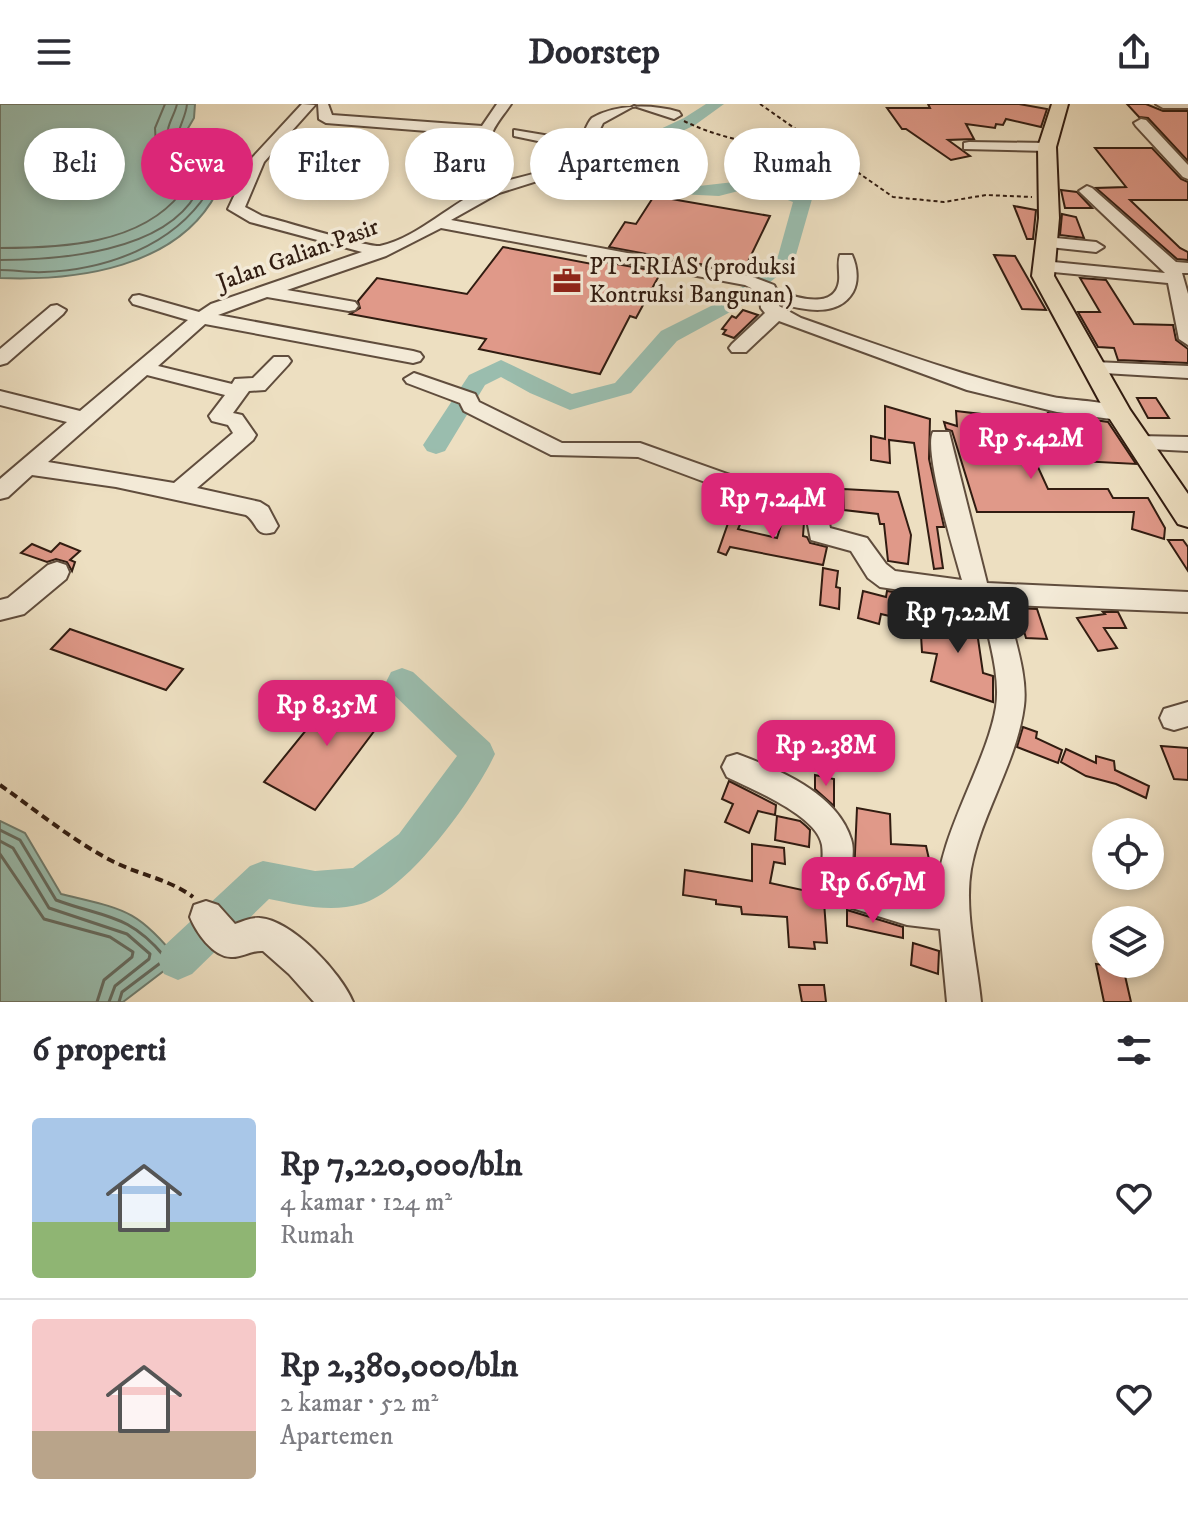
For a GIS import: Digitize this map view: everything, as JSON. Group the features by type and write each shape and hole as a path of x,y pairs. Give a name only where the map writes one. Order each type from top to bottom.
{"main road":[{"path":"1060,104 1047,147 1043,266 1049,290 1119,413 1188,516"}],"street":[{"path":"488,128 504,104"},
{"name":"Jalan Galian Pasir","path":"594,128 597,121 629,104"},
{"path":"640,104 674,115"},
{"path":"1163,104 1188,104"},
{"path":"380,252 256,219 236,209 265,149 315,105 326,119 446,128"},
{"path":"1141,123 1188,174"},
{"path":"519,133 530,135"},
{"path":"969,146 1047,147"},
{"name":"Jalan Galian Pasir","path":"0,491 201,318 217,308 380,252 439,223 454,211 494,190 530,179"},
{"path":"1087,191 1180,279 1188,339"},
{"path":"439,223 764,293 797,303 830,302 839,298 847,286 846,259"},
{"path":"1046,242 1096,247"},
{"path":"1043,266 1180,279"},
{"path":"267,291 349,306"},
{"path":"739,348 764,293"},
{"path":"764,293 974,385 1057,405 1119,413"},
{"path":"139,300 201,318 413,357"},
{"path":"0,359 57,310"},
{"path":"178,492 245,435 238,428 237,421 219,416 242,384 259,384 281,361"},
{"path":"142,368 238,392"},
{"path":"1094,368 1188,372"},
{"path":"414,379 465,398 471,406 559,450 640,450 818,515 819,534 859,544 877,571 889,580 984,593 1188,602"},
{"path":"0,398 85,419"},
{"path":"941,437 945,469 1011,689 1010,708 996,757 956,866 955,915 964,1002"},
{"path":"1138,443 1183,448"},
{"path":"27,467 116,479 252,508 260,513 266,526"},
{"path":"0,610 15,607 57,572"},
{"path":"737,767 780,787 828,827 837,846 837,889 907,909 955,915"},
{"path":"206,917 229,941 253,934 270,936 291,953 336,1002"}],"path":[{"path":"760,104 793,128"},
{"path":"692,125 724,136"},
{"path":"860,175 893,197 944,202 986,195 1047,198"},
{"path":"0,785 89,848 125,868 190,894 206,917"}],"water":[{"path":"0,104 195,104 194,118 188,128 141,128 141,200 212,200 200,218 177,238 122,265 60,277 0,278"},
{"path":"0,821 25,833 61,894 127,913 151,930 178,960 123,1002 0,1002"}],"building":[{"path":"928,104 1019,104 1047,109 1041,127 1006,119 1003,125 996,124 995,128 966,124 974,139 948,140 970,156 951,160 902,129 887,108 930,108"},
{"path":"1127,104 1146,104 1163,111 1188,111 1188,161 1148,118 1139,117"},
{"path":"1095,148 1152,148 1181,179 1188,182 1188,200 1130,200 1188,252 1188,260 1177,259 1096,188 1126,187"},
{"path":"1061,190 1077,192 1092,208 1065,208"},
{"path":"651,200 677,200 770,216 743,272 609,247 625,222 636,224"},
{"path":"1014,206 1036,210 1033,239 1027,239"},
{"path":"1062,214 1076,217 1084,238 1060,235"},
{"path":"503,247 597,265 600,261 661,272 636,318 630,316 600,374 479,349 486,339 350,314 360,308 358,301 377,278 467,294"},
{"path":"994,255 1015,256 1046,310 1022,309"},
{"path":"1080,278 1106,280 1134,324 1173,325 1176,340 1188,349 1188,363 1118,360 1114,348 1098,347 1078,312 1100,312"},
{"path":"743,310 758,315 734,338 723,334 726,330 722,329 732,316 736,318"},
{"path":"1137,398 1156,398 1169,418 1148,418"},
{"path":"885,406 930,419 929,459 944,527 937,527 943,568 934,569 914,443 889,440 890,463 871,460 871,436 885,439"},
{"path":"956,411 981,414 983,440 1026,441 1048,489 1108,489 1113,498 1148,498 1165,528 1164,539 1132,529 1134,512 977,512 952,431 946,429 944,422 957,426"},
{"path":"1048,413 1108,422 1136,464 1080,461 1070,437 1056,436"},
{"path":"843,489 898,492 911,535 908,564 888,561 884,524 880,524 878,514 844,510"},
{"path":"733,509 745,513 738,529 777,538 784,515 804,522 803,536 810,543 827,547 823,565 730,547 726,555 718,552"},
{"path":"1168,540 1183,540 1188,547 1188,571"},
{"path":"60,543 80,551 70,560 75,562 72,571 67,562 56,559 47,562 21,553 32,544 51,552"},
{"path":"823,568 838,571 836,587 840,588 839,609 820,605"},
{"path":"863,591 886,597 887,591 905,594 902,619 881,614 879,624 858,618"},
{"path":"1017,608 1037,609 1047,639 1026,638"},
{"path":"930,612 975,618 983,673 993,676 993,702 931,681 937,654 922,652 921,635 933,637"},
{"path":"1103,612 1118,612 1126,628 1104,628 1117,648 1098,651 1077,618 1105,614"},
{"path":"70,629 183,669 166,690 51,649"},
{"path":"341,687 390,710 315,810 264,782"},
{"path":"1023,727 1037,732 1036,738 1062,750 1058,763 1017,747"},
{"path":"1161,746 1188,748 1188,780 1174,779"},
{"path":"1066,749 1096,763 1096,756 1114,761 1115,770 1149,786 1146,798 1116,784 1086,776 1061,762"},
{"path":"815,775 834,779 834,806 815,789"},
{"path":"729,781 776,805 775,815 758,811 749,833 725,822 733,804 722,799"},
{"path":"857,808 890,814 891,844 926,846 931,868 915,867 916,889 854,875"},
{"path":"777,816 800,821 806,826 810,830 809,847 775,840"},
{"path":"752,844 784,848 785,864 774,862 770,883 821,894 827,943 814,942 815,949 789,947 787,917 742,914 741,907 683,895 685,870 752,881"},
{"path":"847,910 903,927 903,938 847,926"},
{"path":"913,943 939,951 938,974 911,965"},
{"path":"1099,978 1126,978 1131,1002 1104,1002"},
{"path":"799,985 824,985 826,1002 802,1002"}],"waterway":[{"path":"436,445 477,380 501,367 570,402 623,388 669,336 736,301 787,258 803,199 754,181 719,190 678,190 637,184 602,173 602,163 689,122 716,104"},
{"path":"178,960 263,879 315,890 360,886 412,847 478,754 402,682"}],"place":[{"name":"PT TRIAS (produksi Kontruksi Bangunan)","path":"567,281"}]}
